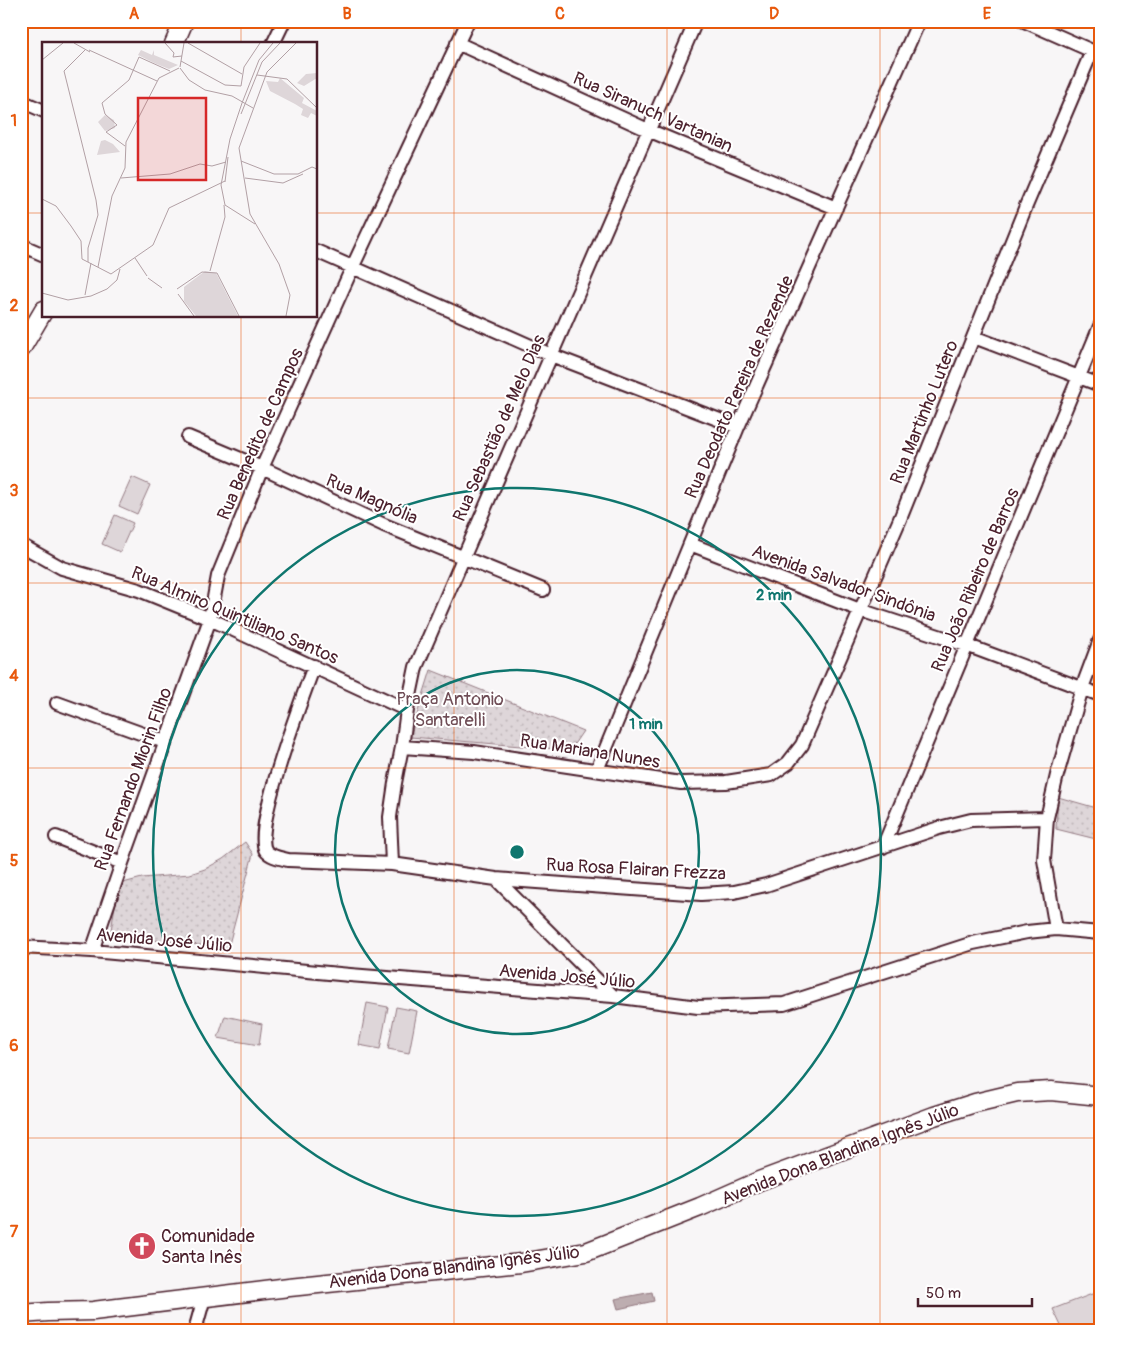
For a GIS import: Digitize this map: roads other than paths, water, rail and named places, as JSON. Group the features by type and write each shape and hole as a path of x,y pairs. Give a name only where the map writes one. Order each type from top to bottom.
{"main road":[{"path":"175,42 180,23"},
{"path":"21,349 42,313"},
{"name":"Avenida Dona Blandina Ignês Júlio","path":"21,1314 83,1312 289,1287 521,1263 586,1252 700,1207 759,1181 934,1116 975,1103 1017,1093 1051,1091 1100,1096"}],"street":[{"path":"274,42 284,21"},
{"name":"Rua Benedito de Campos","path":"210,620 218,576 262,468 353,266 468,21"},
{"name":"Rua Sebastião de Melo Dias","path":"392,864 390,817 394,783 416,667 696,21"},
{"name":"Rua Deodato Pereira de Rezende","path":"597,770 738,427 919,21"},
{"path":"1024,21 1096,53"},
{"name":"Rua Siranuch Vartanian","path":"457,43 648,130 836,208"},
{"name":"Rua Martinho Lutero","path":"771,774 788,763 802,745 900,519 1026,206 1096,53"},
{"path":"21,101 42,110"},
{"path":"21,245 42,254"},
{"path":"318,251 551,355 738,427"},
{"name":"Rua João Ribeiro de Barros","path":"883,847 1100,326"},
{"path":"974,337 1100,385"},
{"name":"Rua Magnólia","path":"188,437 262,468 384,525 543,590"},
{"name":"Rua Almiro Quintiliano Santos","path":"21,544 62,568 132,588 210,620 407,710"},
{"name":"Avenida Salvador Sindônia","path":"690,544 860,610 966,645 1100,695"},
{"name":"Rua Fernando Miorin Filho","path":"92,951 210,620"},
{"path":"1056,929 1044,860 1047,818 1057,775 1082,688 1100,640"},
{"name":"Rua Rosa Flairan Frezza","path":"314,666 283,752 266,817 263,844 266,851 288,860 392,864 496,878 701,894 734,892 766,885 939,828 971,820 1047,818"},
{"path":"57,702 165,742"},
{"name":"Rua Mariana Nunes","path":"402,747 474,752 681,783 726,782 771,774"},
{"path":"56,838 122,863"},
{"path":"496,878 613,996"},
{"name":"Avenida José Júlio","path":"21,947 92,951 350,975 613,996 698,1007 784,1004 973,943 1028,932 1056,929 1100,932"},
{"path":"194,1330 204,1298"}],"place":[{"name":"Comunidade Santa Inês","path":"142,1246"}],"park label":[{"name":"Praça Antonio Santarelli","path":"450,710"}]}
